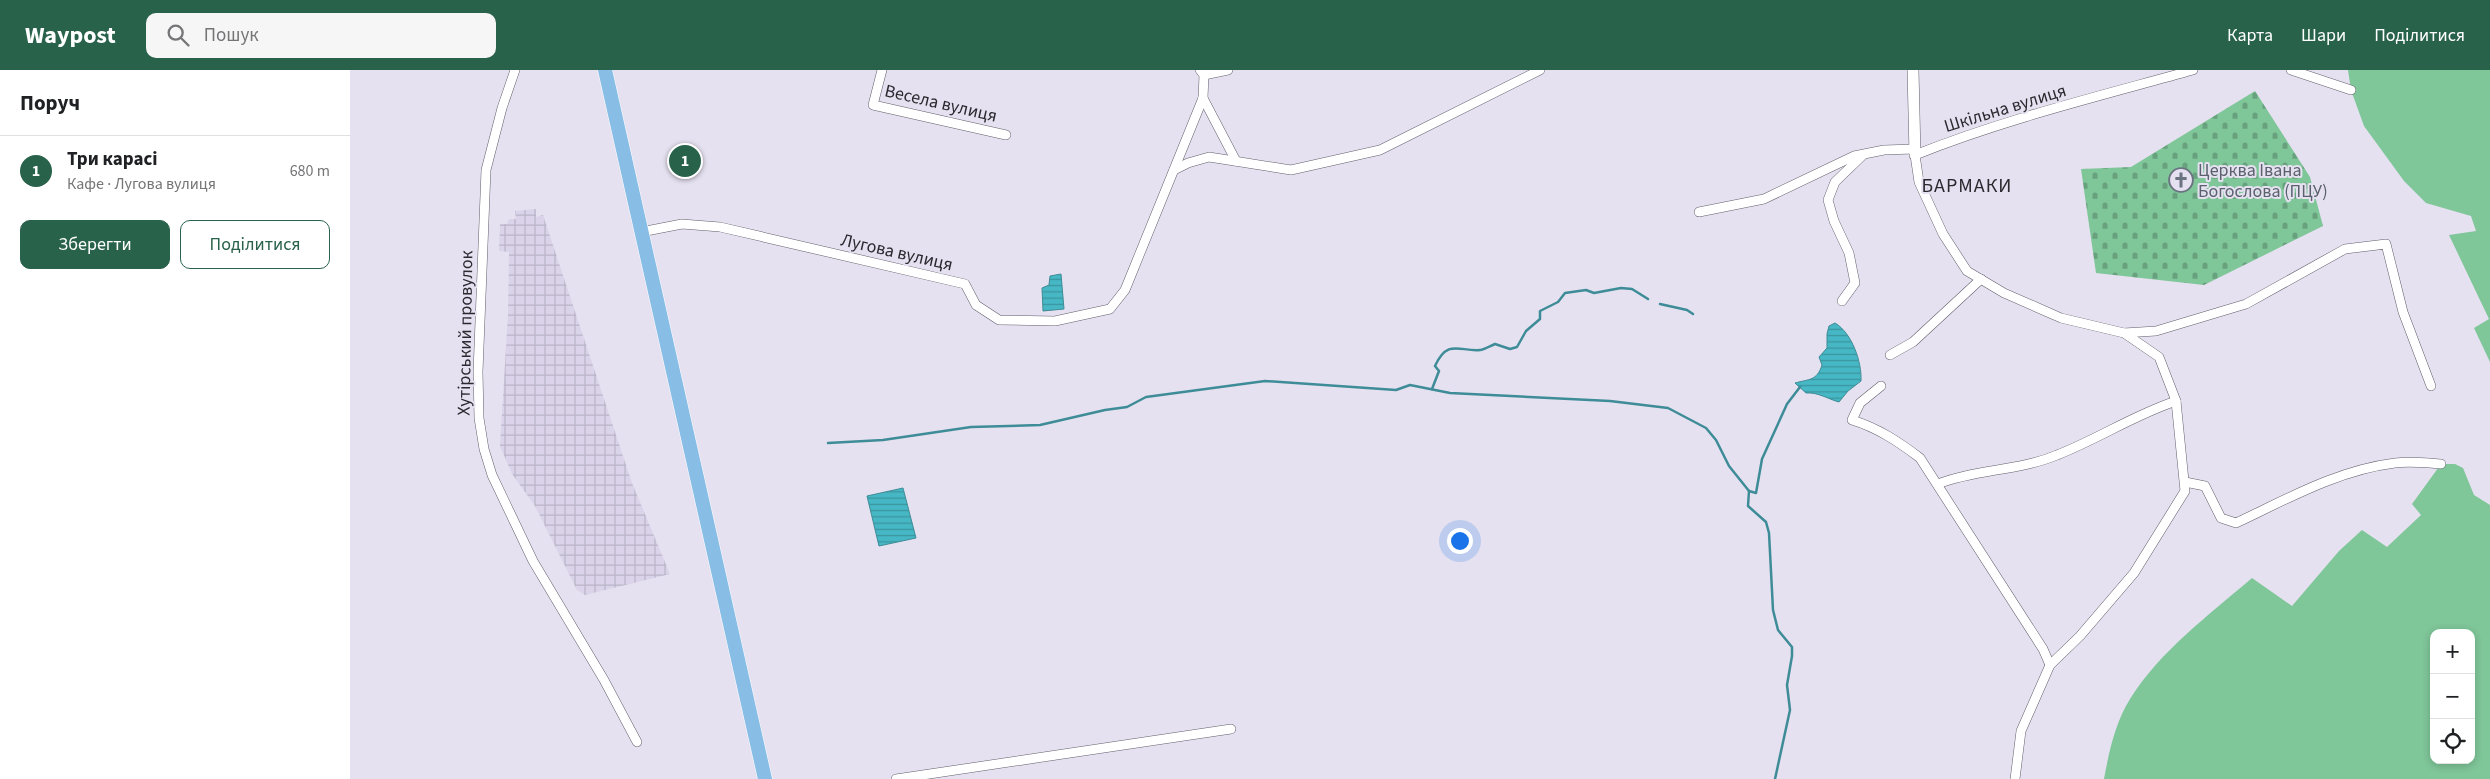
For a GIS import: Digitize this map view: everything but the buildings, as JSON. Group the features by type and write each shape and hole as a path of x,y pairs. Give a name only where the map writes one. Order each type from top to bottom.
{"main road":[{"path":"605,70 765,779"}],"street":[{"name":"Хутірський провулок","path":"515,70 502,108 486,170 478,372 479,418 484,449 499,490 533,561 638,742"},
{"name":"Весела вулиця","path":"882,70 874,105 1006,135"},
{"path":"1228,70 1202,73 1203,98 1236,162"},
{"path":"1174,170 1188,163 1209,157 1291,170 1380,150 1540,70"},
{"path":"1913,70 1914,152 1919,182 1943,234 1967,271 1981,280 2004,293 2061,318 2124,333 2156,330 2246,304 2345,248 2386,244 2403,312 2431,386"},
{"name":"Шкільна вулиця","path":"1914,152 2178,72 2193,70"},
{"path":"2291,70 2352,90"},
{"name":"Лугова вулиця","path":"641,232 682,224 720,227 966,284 976,305 999,320 1055,321 1110,309 1124,290 1203,98"},
{"path":"1699,212 1764,199 1796,182 1863,154 1884,150 1914,152"},
{"path":"1842,301 1855,283 1849,253 1834,221 1828,200 1835,182 1863,154"},
{"path":"1890,355 1913,342 1981,280"},
{"path":"2015,779 2021,731 2050,665 2080,636 2134,573 2185,491 2176,401 2159,357 2124,333"},
{"path":"1880,386 1860,403 1852,420 1868,425 1894,439 1920,458 2043,649 2050,665"},
{"path":"1938,484 1958,476 2019,467 2057,456 2148,410 2176,401"},
{"path":"2185,482 2205,486 2221,518 2236,522 2320,483 2366,469 2395,463 2441,464"},
{"path":"896,779 1231,729"}],"shaded area":[{"path":"536,209 536,217 543,215 632,483 670,574 585,595 577,590 535,506 512,474 500,446 508,314 509,252 499,251 500,224 507,224 509,219 516,219 515,211"}],"green space":[{"path":"2348,70 2490,70 2490,362 2474,328 2489,319 2449,235 2476,231 2471,216 2426,203 2404,181 2364,126 2351,90"},
{"path":"2255,91 2310,177 2323,226 2204,285 2096,273 2081,169 2131,167"},
{"path":"2441,464 2455,464 2463,468 2474,495 2490,505 2490,779 2104,779 2116,728 2130,699 2142,682 2170,649 2252,578 2292,606 2339,551 2362,530 2387,547 2421,515 2412,504"}],"water":[{"path":"1061,274 1064,309 1043,311 1042,288 1049,285 1050,276"},
{"path":"1835,323 1851,341 1858,357 1861,373 1861,381 1848,391 1839,402 1806,393 1795,383 1815,377 1818,374 1822,365 1819,357 1827,348 1829,326"},
{"path":"903,488 916,538 879,546 867,496"}],"waterway":[{"path":"1432,389 1439,371 1435,366 1445,352 1455,348 1482,350 1495,344 1510,349 1517,347 1526,331 1540,319 1540,311 1558,302 1565,293 1586,290 1594,293 1621,288 1632,289 1648,299"},
{"path":"1660,304 1687,310 1693,314"},
{"path":"828,443 883,440 971,427 1040,425 1105,410 1127,407 1146,397 1265,381 1396,390 1410,385 1450,393 1610,401 1668,408 1706,428 1716,440 1729,466 1749,491 1748,506 1766,522 1769,533 1773,610 1778,630 1792,647 1787,685 1790,710 1775,779"},
{"path":"1749,491 1756,493 1762,459 1787,404 1800,387"}],"place":[{"name":"Три карасі","path":"685,161"},
{"name":"Церква Івана Богослова (ПЦУ)","path":"2181,180"}],"district":[{"name":"БАРМАКИ","path":"1967,185"}]}
